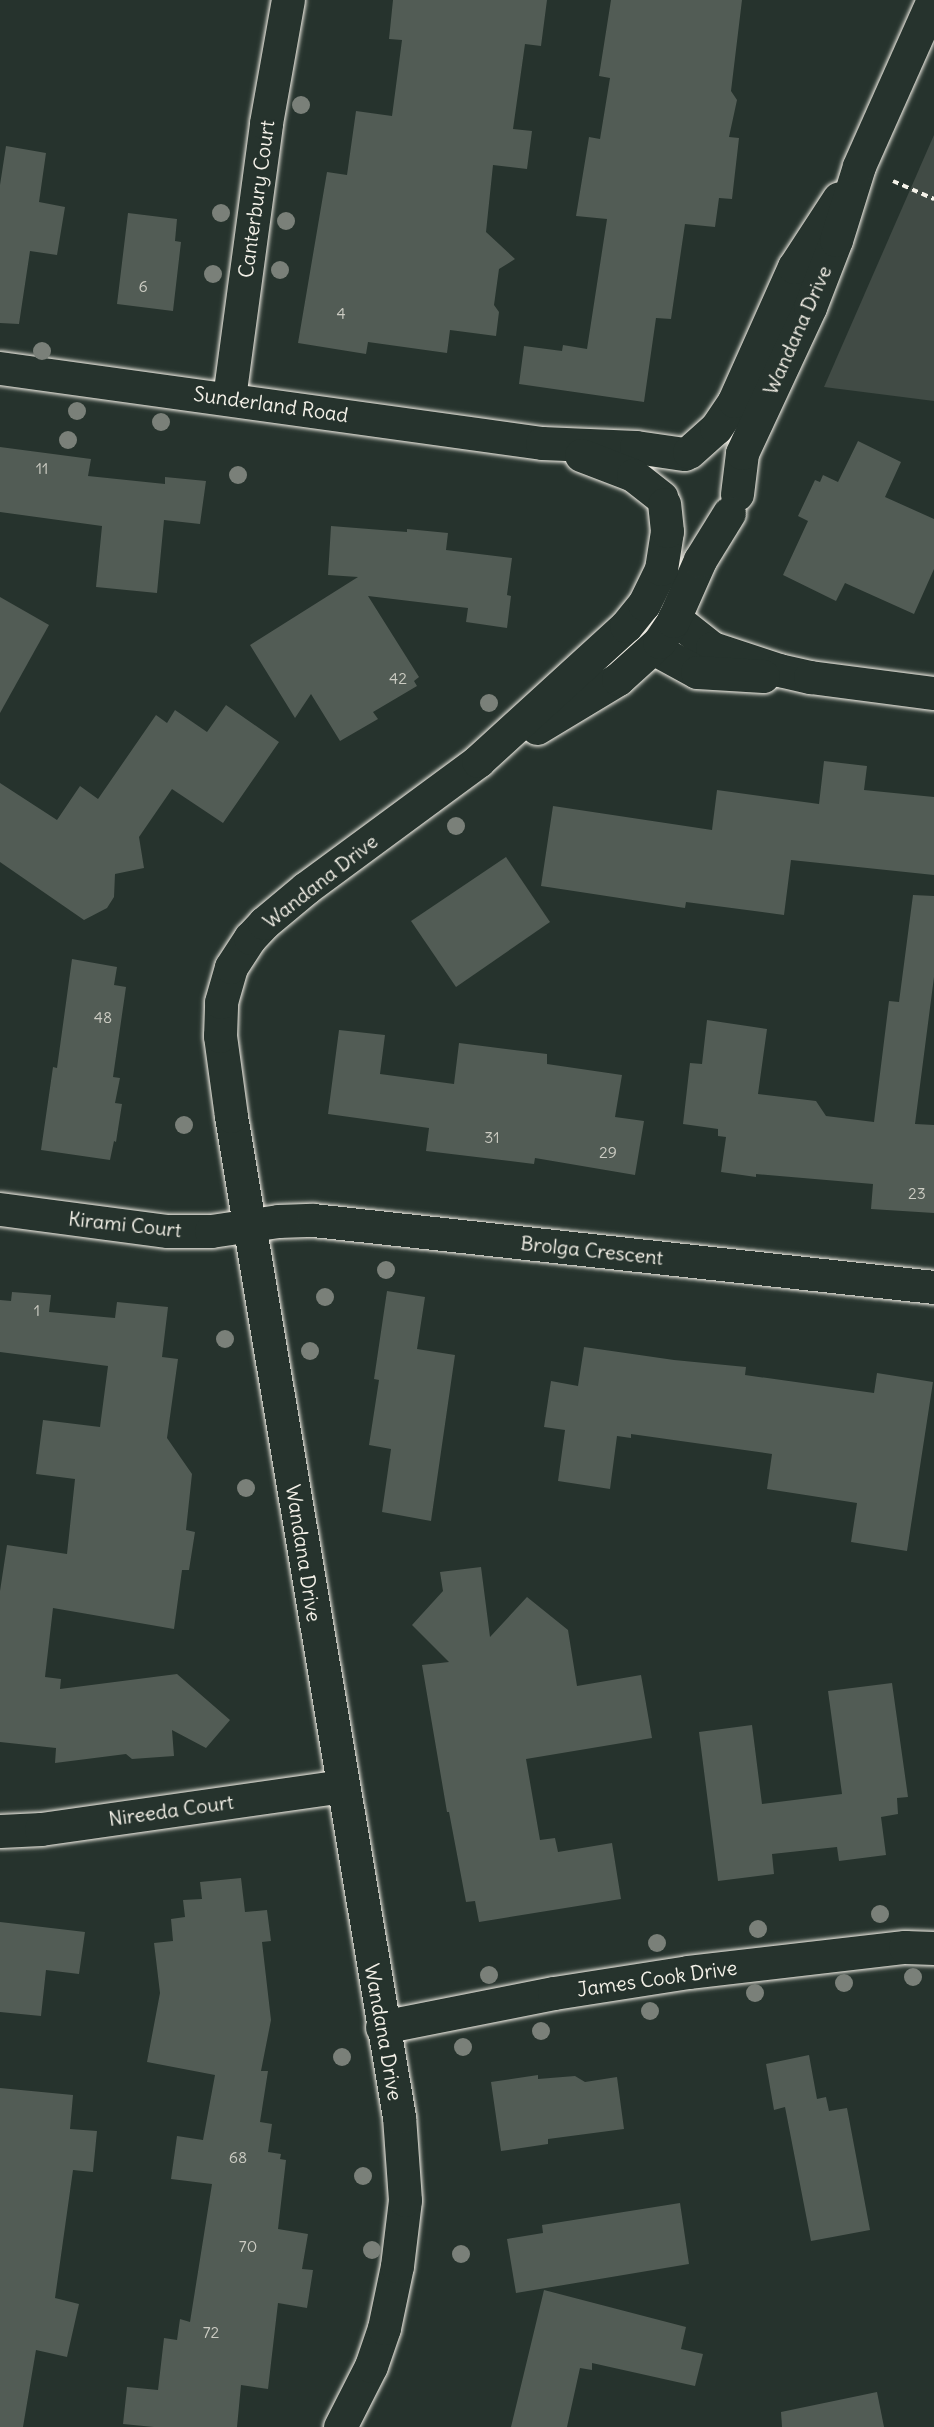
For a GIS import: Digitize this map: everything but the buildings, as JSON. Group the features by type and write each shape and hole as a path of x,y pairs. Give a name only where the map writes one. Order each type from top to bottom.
{"street":[{"name":"Canterbury Court","path":"229,398 266,123 288,0"},
{"name":"Wandana Drive","path":"459,776 602,691 653,648 674,618 700,560 733,504 742,453 823,275 859,166 933,0"},
{"name":"Wandana Drive","path":"340,2427 371,2366 384,2328 396,2266 405,2200 399,2117 342,1786 220,1036 221,1002 231,968 250,938 281,907 459,776 590,662 636,614 651,592 663,561 668,531 663,500 664,473 673,461 687,453 716,428 734,401 799,258 859,166"},
{"name":"Sunderland Road","path":"0,368 542,443 636,447 687,453"},
{"name":"Sunderland Road","path":"542,443 627,472 644,481 663,500"},
{"path":"663,500 679,522 693,527 712,525 733,504 734,474 720,457 711,453 687,453"},
{"path":"636,614 674,618 712,648 810,677"},
{"path":"636,614 653,648 702,674 810,677 934,693"},
{"name":"Kirami Court","path":"0,1209 152,1230 211,1231 251,1227"},
{"name":"Brolga Crescent","path":"251,1227 278,1221 313,1220 934,1287"},
{"name":"Nireeda Court","path":"0,1831 40,1829 342,1786"},
{"name":"James Cook Drive","path":"382,2026 554,1993 688,1972 904,1947 934,1948"}],"shaded area":[{"path":"934,135 934,401 824,387"}]}
